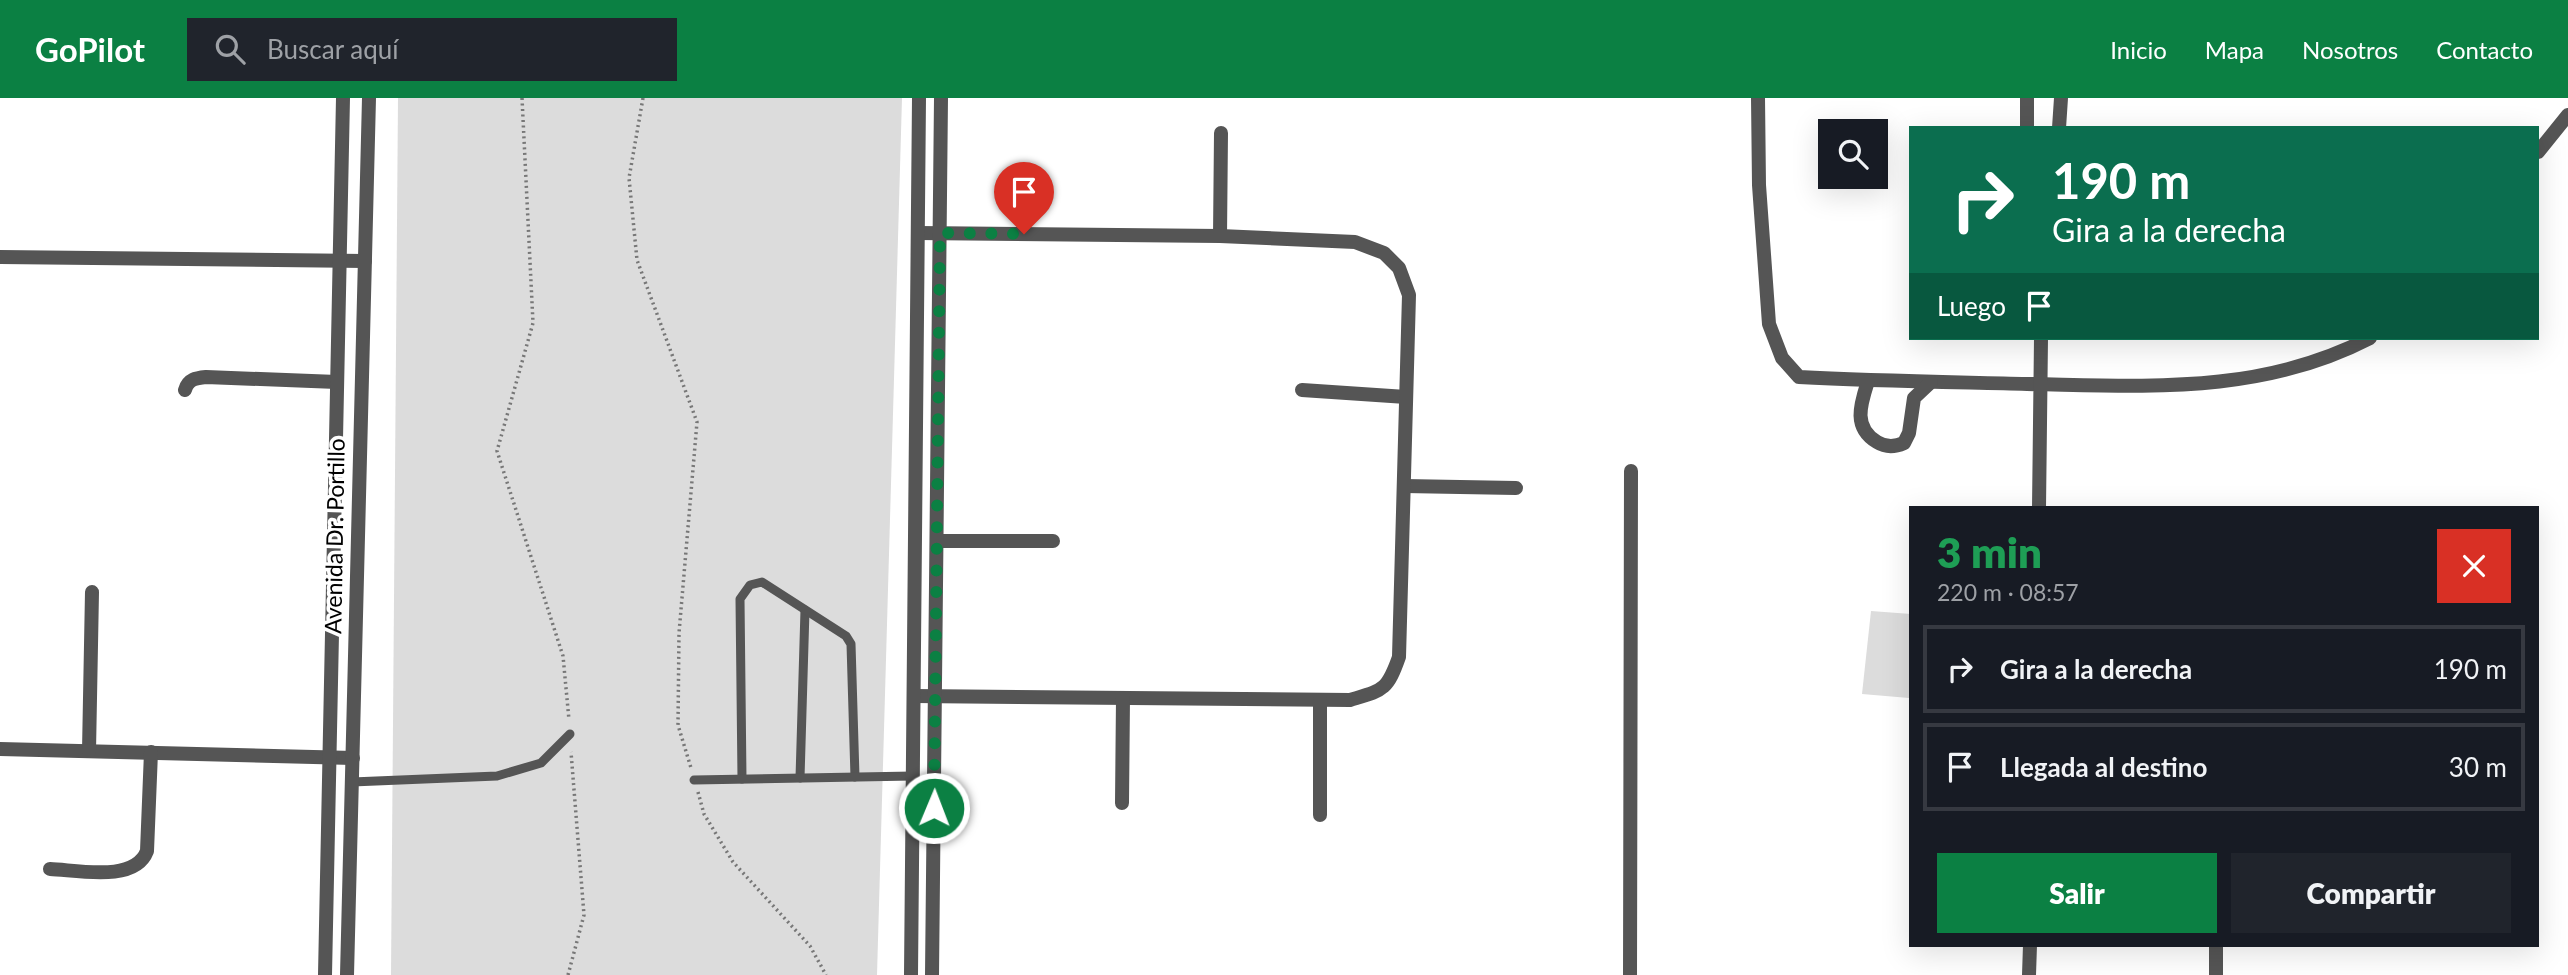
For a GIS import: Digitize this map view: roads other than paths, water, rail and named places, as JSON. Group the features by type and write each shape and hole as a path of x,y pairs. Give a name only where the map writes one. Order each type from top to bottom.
{"street":[{"name":"Avenida Dr. Portillo","path":"325,975 343,98"},
{"name":"Avenida Dr. Portillo","path":"347,975 369,98"},
{"path":"911,975 919,98"},
{"path":"932,975 941,98"},
{"path":"1758,98 1759,185 1769,324 1782,358 1799,377 1868,381 2167,386 2225,383 2304,366 2365,340"},
{"path":"2027,98 2027,126"},
{"path":"2059,126 2061,98"},
{"path":"2539,151 2568,116"},
{"path":"1220,236 1222,133"},
{"path":"914,696 1350,700 1383,690 1399,657 1409,295 1399,268 1384,253 1355,242 1220,236 918,233"},
{"path":"0,257 365,261"},
{"path":"2039,506 2041,340"},
{"path":"185,390 194,378 206,377 337,382"},
{"path":"1868,381 1860,408 1860,423 1869,437 1881,444 1896,446 1904,443 1909,433 1914,398 1931,382"},
{"path":"1302,390 1406,397"},
{"path":"1630,975 1631,471"},
{"path":"1404,486 1516,488"},
{"path":"937,541 1053,541"},
{"path":"89,751 92,592"},
{"path":"1122,803 1123,698"},
{"path":"1320,699 1320,816"},
{"path":"0,749 353,758"},
{"path":"50,869 115,872 141,862 147,851 151,752"},
{"path":"2029,975 2030,947"},
{"path":"2216,947 2216,975"}],"lane":[{"path":"742,779 740,599 750,585 761,582 846,636 851,644 855,777"},
{"path":"800,778 805,610"},
{"path":"352,782 497,776 541,763 570,733"},
{"path":"694,780 913,776"}]}
